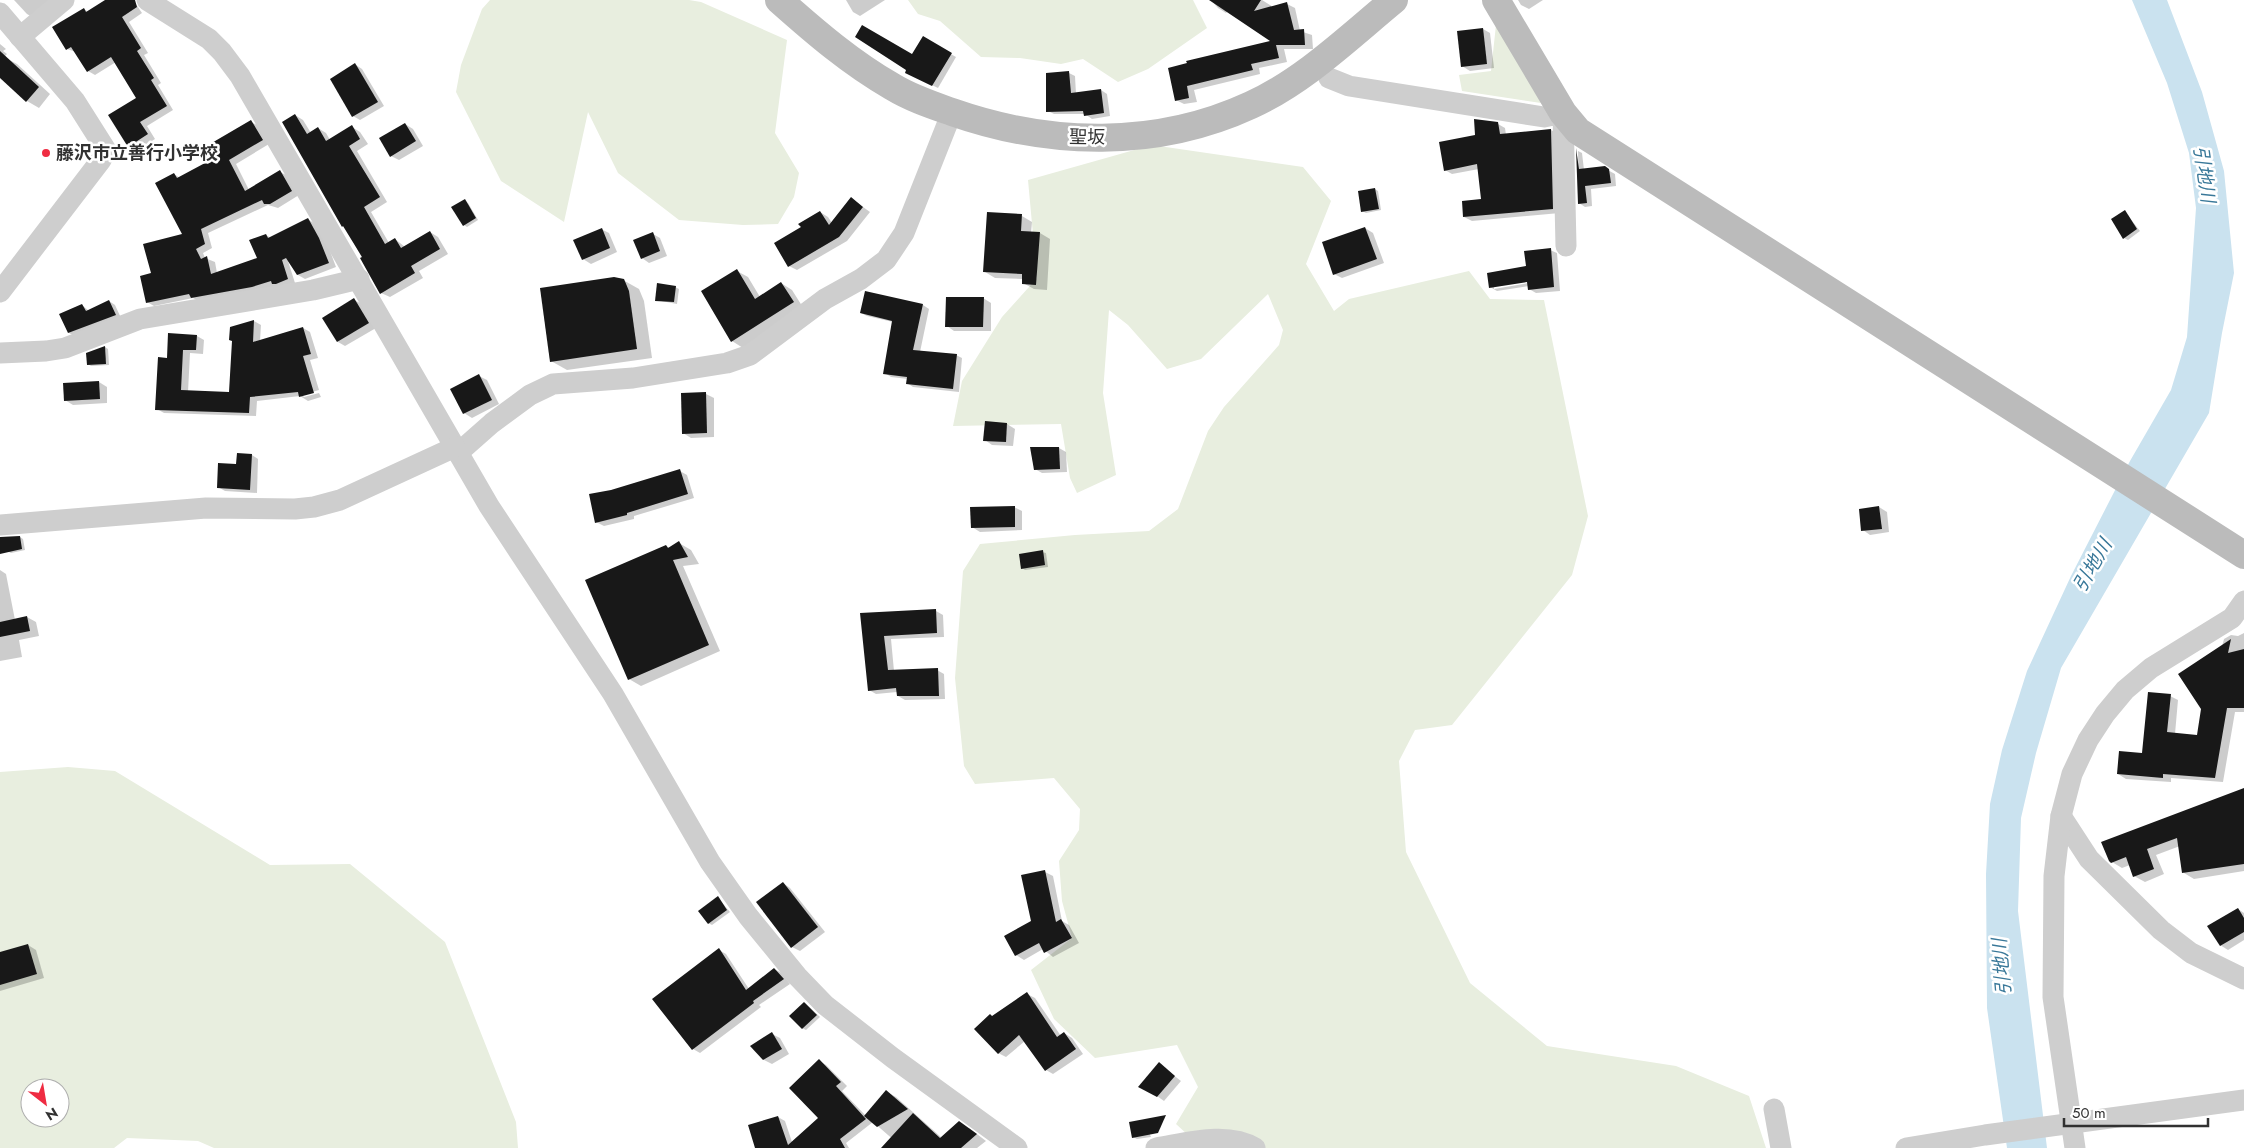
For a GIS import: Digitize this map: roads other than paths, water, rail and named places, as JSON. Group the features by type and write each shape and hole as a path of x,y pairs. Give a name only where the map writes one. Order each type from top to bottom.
{"street":[{"path":"20,37 64,0"},
{"path":"146,0 209,39 222,52 250,92 502,526 613,694 710,862 754,923 797,976 825,1005 893,1058 1017,1148"},
{"name":"聖坂","path":"779,0 854,63 894,88 979,121 1022,131 1067,138 1105,139 1150,135 1198,124 1251,105 1289,83 1394,0"},
{"path":"1496,0 1526,47 1563,113 1578,131 2244,555"},
{"path":"0,14 75,101 106,150 101,160 0,292"},
{"path":"1329,78 1349,86 1544,118 1563,113"},
{"path":"0,525 206,508 295,510 314,506 340,500 457,450 530,394 553,384 642,376 726,363 750,355 825,299 861,279 886,260 904,233 952,112"},
{"path":"1563,113 1566,246"},
{"path":"0,353 66,348 140,319 313,290 359,279"},
{"path":"2075,1148 2053,997 2054,876 2061,816 2072,774 2088,740 2105,714 2125,690 2151,668 2232,618 2244,601"},
{"path":"2061,816 2089,859 2161,930 2191,953 2241,981"},
{"path":"1906,1148 1985,1135 2244,1100"},
{"path":"1774,1109 1781,1148"},
{"path":"1156,1148 1209,1140 1232,1140 1255,1148"}],"water":[{"name":"引地川","path":"2132,0 2167,0 2202,92 2224,171 2234,273 2209,413 2061,668 2036,753 2021,818 2018,911 2047,1148 2007,1148 1987,1008 1986,874 1990,804 2002,750 2027,671 2071,576 2130,461 2171,390 2187,337 2196,208 2189,153 2167,83"}],"place":[{"name":"藤沢市立善行小学校","path":"46,153"}]}
